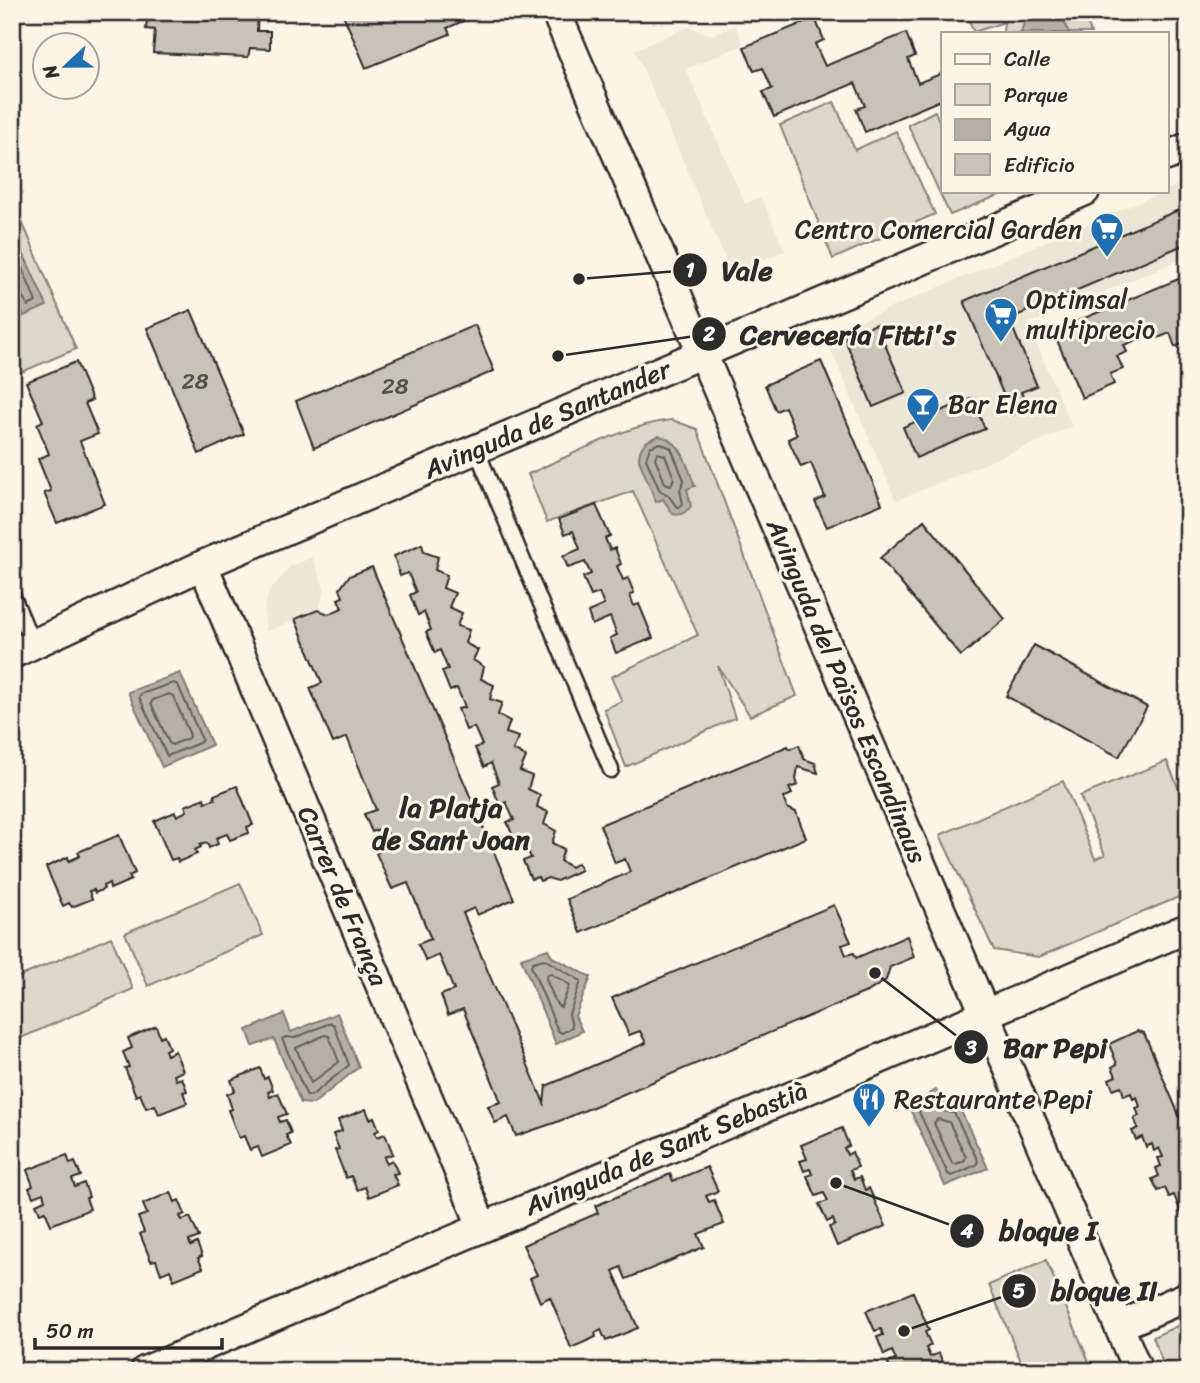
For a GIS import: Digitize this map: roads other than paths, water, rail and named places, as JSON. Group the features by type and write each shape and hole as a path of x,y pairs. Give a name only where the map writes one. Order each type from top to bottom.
{"street":[{"name":"Avinguda del Països Escandinaus","path":"562,16 1138,1371"},
{"path":"1168,156 1188,147"},
{"name":"Avinguda de Santander","path":"23,649 203,565 1083,192"},
{"name":"Carrer de França","path":"203,565 482,1226"},
{"name":"Avinguda de Sant Sebastià","path":"145,1371 1188,928"},
{"path":"1119,1326 1188,1296"}],"lane":[{"path":"476,449 611,770"},
{"path":"12,594 23,649"}],"water":[{"path":"1027,12 1060,12 1069,32 1021,32"},
{"path":"20,246 47,306 24,316 12,293 12,250"},
{"path":"659,436 667,438 679,448 695,486 687,489 691,506 681,514 673,514 663,499 656,502 639,460 644,444"},
{"path":"180,673 212,745 162,767 128,692"},
{"path":"548,949 552,957 591,977 575,1016 582,1031 556,1044 521,958"},
{"path":"337,1013 359,1067 313,1104 301,1103 274,1039 253,1046 247,1030 284,1014 291,1032"},
{"path":"936,1090 946,1105 956,1101 988,1168 945,1186 909,1107"}],"place":[{"name":"Centro Comercial Garden","path":"1107,259"},
{"name":"Vale","path":"579,279"},
{"name":"Optimsal multiprecio","path":"1001,344"},
{"name":"Cervecería Fitti's","path":"558,356"},
{"name":"Bar Elena","path":"923,434"},
{"name":"Bar Pepi","path":"875,973"},
{"name":"Restaurante Pepi","path":"869,1129"},
{"name":"bloque I","path":"836,1183"},
{"name":"bloque II","path":"904,1331"}],"district":[{"name":"la Platja de Sant Joan","path":"451,823"}]}
